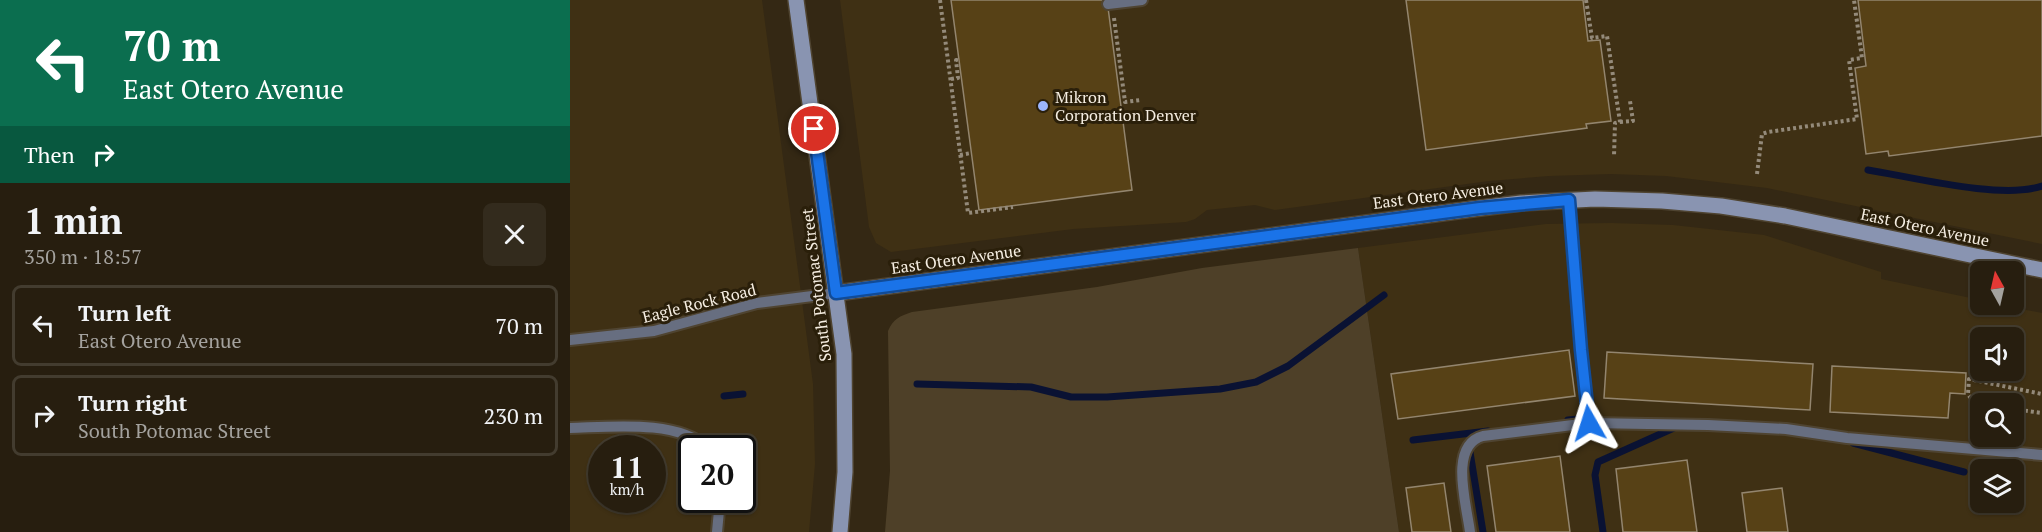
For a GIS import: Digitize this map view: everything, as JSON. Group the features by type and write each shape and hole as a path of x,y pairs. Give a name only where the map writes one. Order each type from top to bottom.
{"street":[{"name":"South Potomac Street","path":"796,0 844,354 845,472 840,532"},
{"name":"East Otero Avenue","path":"836,293 1490,206 1569,200 1652,200 1752,210 2042,270"}],"lane":[{"path":"1110,4 1142,0"},
{"path":"1569,200 1589,423"},
{"name":"Eagle Rock Road","path":"570,340 654,331 757,303 836,293"},
{"path":"1470,532 1461,467 1469,443 1483,436 1589,423 1708,425 1786,429 1836,436 2042,455"},
{"path":"570,428 634,427 669,430 685,435"},
{"path":"717,532 719,513"}],"path":[{"path":"940,0 968,213 1013,207"},
{"path":"1586,0 1592,38 1607,36 1620,122"},
{"path":"1757,174 1762,134 1857,119 1850,60 1862,58 1854,0"},
{"path":"1110,4 1125,102 1141,100"},
{"path":"951,79 958,78 956,60 959,60"},
{"path":"1614,156 1615,123 1634,121 1630,101"},
{"path":"960,155 971,153"},
{"path":"1970,397 1968,394 1969,379 2042,394"},
{"path":"2024,411 2042,413"}],"shaded area":[{"path":"570,0 762,0 813,384 815,464 809,532 570,532"},
{"path":"840,0 2042,0 2042,244 1767,188 1666,176 1611,174 1489,181 1275,210 1255,205 1207,210 1195,219 1186,222 1073,229 891,252 876,243 869,227"},
{"path":"1546,224 1673,225 1764,235 1881,272 1881,279 1970,298 1970,315 2024,315 2024,309 2042,313 2042,532 1399,532 1358,248"},
{"path":"1358,248 1399,532 885,532 890,471 888,331 900,317 912,312 1097,287 1202,268"}],"building":[{"name":"Mikron Corporation Denver","path":"951,0 1107,0 1132,190 979,210"},
{"path":"1406,0 1583,0 1588,41 1600,40 1611,121 1586,124 1587,128 1426,150"},
{"path":"1858,0 2042,0 2042,136 1889,156 1888,151 1866,154 1855,68 1866,66"},
{"path":"1569,350 1575,396 1398,419 1391,374"},
{"path":"1607,352 1813,364 1810,410 1604,398"},
{"path":"1832,366 1966,373 1965,394 1950,393 1948,418 1830,412"},
{"path":"1560,456 1570,532 1496,532 1487,466"},
{"path":"1687,460 1697,532 1623,532 1616,469"},
{"path":"1444,483 1451,532 1412,532 1406,488"},
{"path":"1782,488 1788,532 1747,532 1742,493"}],"waterway":[{"path":"1868,170 1981,189 2025,190 2042,186"},
{"path":"917,384 1031,387 1071,397 1107,397 1220,389 1256,382 1288,366 1384,295"},
{"path":"724,396 743,394"},
{"path":"1568,420 1589,418"},
{"path":"1603,532 1595,475 1598,462 1676,427"},
{"path":"1413,440 1488,431"},
{"path":"1853,443 1964,472"},
{"path":"1469,446 1483,532"}],"place":[{"name":"Mikron Corporation Denver","path":"1043,106"}],"route":[{"path":"814,129 836,293 1480,208 1569,200 1589,423"}]}
